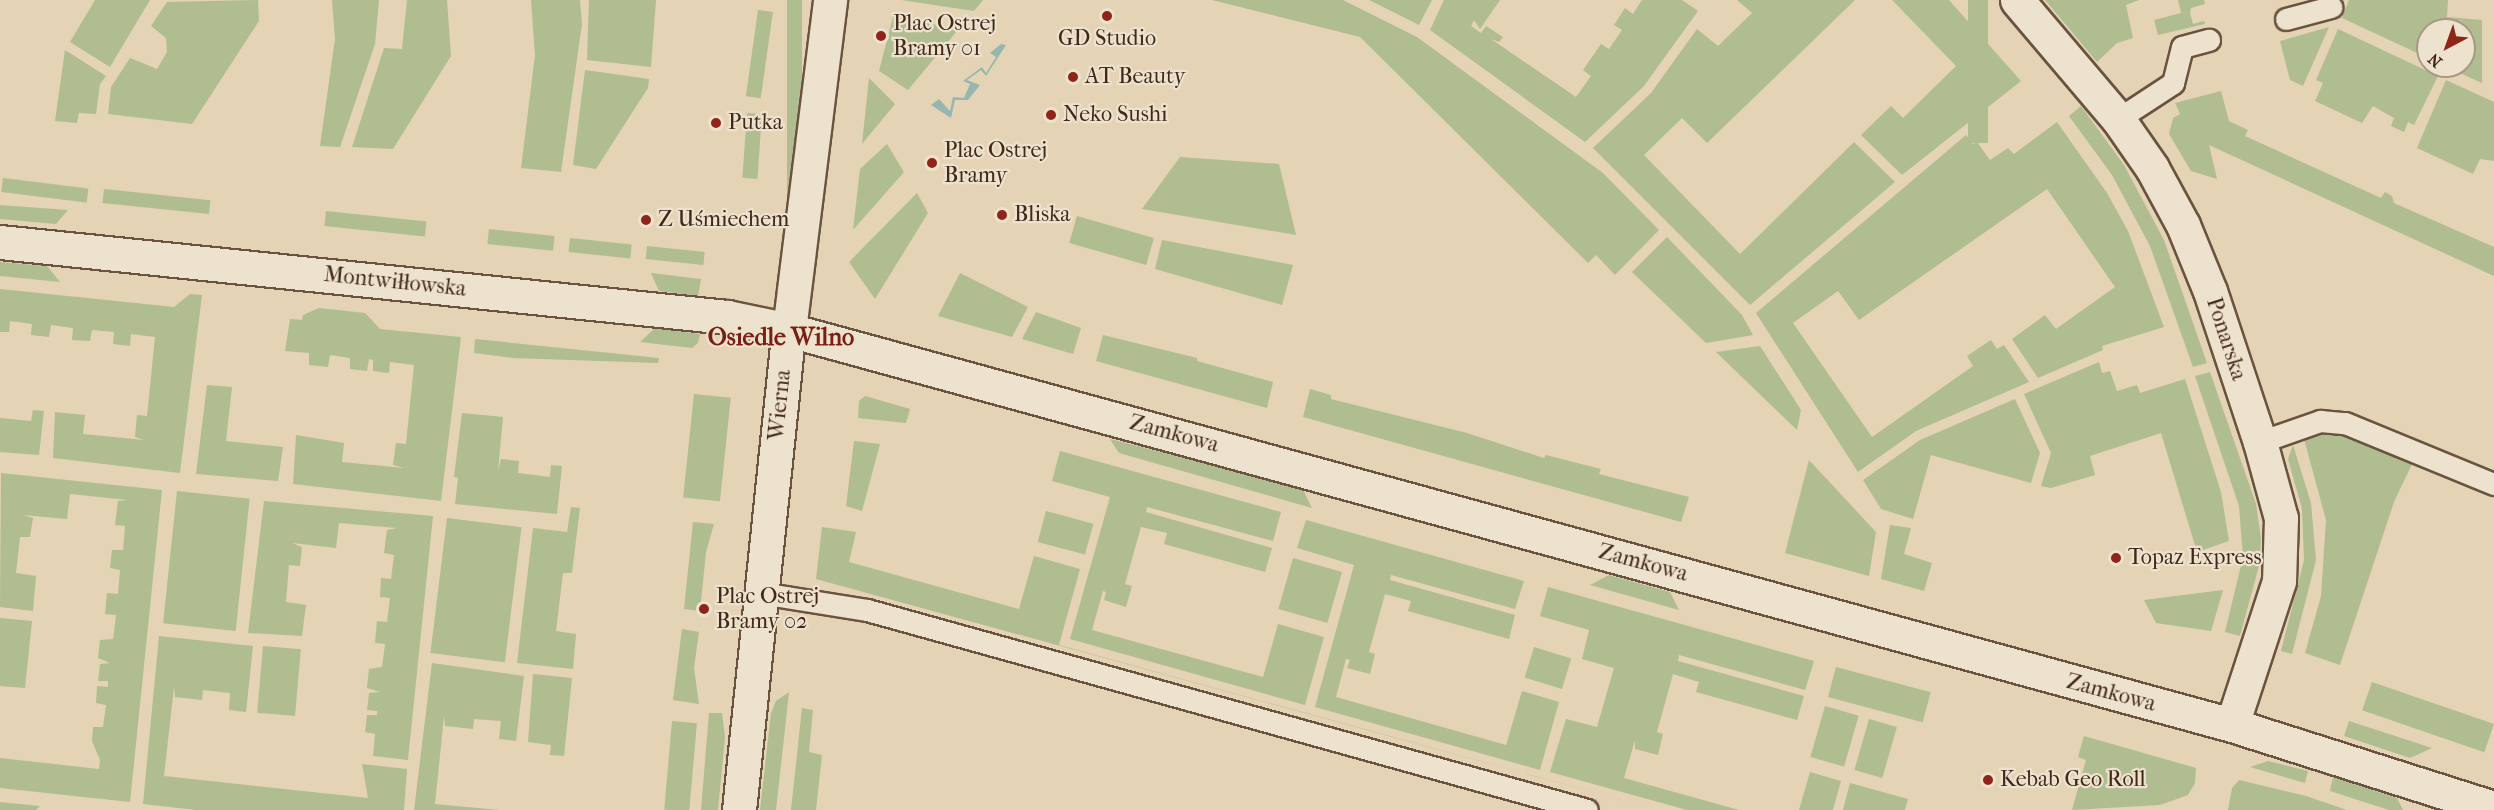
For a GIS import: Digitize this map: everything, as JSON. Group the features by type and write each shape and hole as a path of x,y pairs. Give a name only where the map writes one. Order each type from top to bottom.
{"street":[{"name":"Wierna","path":"739,810 789,330 830,0"},
{"name":"Ponarska","path":"2017,0 2118,119 2152,168 2183,225 2210,291 2260,442 2281,518 2279,581 2232,725"},
{"name":"Montwiłłowska","path":"0,242 727,317 789,330"},
{"name":"Zamkowa","path":"789,330 2232,725 2494,808"}],"lane":[{"path":"2286,20 2331,7"},
{"path":"2118,119 2173,82 2182,47 2209,40"},
{"path":"2260,442 2320,421 2345,423 2494,484"},
{"path":"760,593 867,609 1587,810"}],"green space":[{"path":"95,0 150,0 110,67 70,42"},
{"path":"258,0 259,21 192,124 108,114 111,87 130,58 157,69 167,52 166,38 151,26 167,2"},
{"path":"332,0 379,0 375,44 340,147 320,146 335,39"},
{"path":"407,0 447,0 451,56 393,149 352,147 384,48 402,49"},
{"path":"531,0 580,0 582,24 561,172 521,168 535,55"},
{"path":"589,0 656,0 651,67 587,60"},
{"path":"787,0 802,0 802,218 787,218"},
{"path":"901,0 983,0 974,11"},
{"path":"1212,0 1343,0 1417,37 1603,173 1659,230 1615,275 1596,255 1588,263 1360,37"},
{"path":"1369,0 1432,0 1419,25"},
{"path":"1444,0 1500,0 1480,29 1474,20 1471,26 1481,33 1486,26 1503,37 1499,42 1491,39 1576,97 1591,76 1583,70 1601,44 1609,49 1622,30 1614,25 1625,8 1633,14 1642,0 1682,0 1698,11 1644,86 1585,142 1430,30"},
{"path":"1737,0 1855,0 1707,143 1682,118 1644,155 1740,254 1854,142 1895,182 1750,305 1593,148 1651,93 1697,29 1718,46 1752,13"},
{"path":"1892,0 1949,0 2021,81 1902,175 1861,135 1891,106 1903,118 1956,66"},
{"path":"1968,0 1988,0 1988,143 1968,143"},
{"path":"2045,0 2139,0 2126,5 2133,38 2117,43 2097,62"},
{"path":"2178,0 2204,0 2205,4 2191,8 2190,13 2193,24 2204,21 2205,24 2158,35 2154,20 2181,13"},
{"path":"2349,0 2448,0 2447,17 2459,18 2416,18 2416,52 2342,18"},
{"path":"758,10 773,12 761,98 746,96"},
{"path":"894,13 957,31 908,90 879,71"},
{"path":"2476,19 2482,20 2482,83 2471,78 2476,78"},
{"path":"2329,27 2303,86 2290,80 2280,41"},
{"path":"2338,29 2416,66 2416,78 2437,78 2414,125 2408,122 2404,132 2391,126 2394,118 2373,106 2362,123 2315,101 2323,83 2316,80"},
{"path":"65,50 106,76 100,84 96,114 79,113 77,123 55,121"},
{"path":"585,70 649,79 648,88 596,169 573,165"},
{"path":"869,78 895,104 862,144"},
{"path":"2446,80 2494,102 2494,161 2480,159 2473,174 2417,148"},
{"path":"2221,91 2229,121 2248,130 2245,136 2381,198 2385,192 2392,196 2394,203 2494,247 2494,276 2209,145 2217,179 2191,171 2169,134 2173,118 2180,114 2175,103"},
{"path":"2081,106 2124,165 2164,240 2207,363 2193,367 2150,246 2112,175 2069,116"},
{"path":"747,113 762,114 757,179 742,178"},
{"path":"2057,122 2107,193 2128,231 2164,327 2102,346 2103,350 2038,378 2012,339 2045,315 2056,329 2115,287 2047,189 1859,320 1838,291 1793,323 1872,437 1973,366 1967,356 1991,340 1997,349 2004,345 2029,382 1916,431 1858,472 1756,313 1966,135 1973,144 1977,142 1990,160 2008,148 2014,154"},
{"path":"887,144 904,172 853,230 860,169"},
{"path":"1180,157 1279,164 1296,235 1142,209"},
{"path":"3,178 88,188 87,202 1,192"},
{"path":"104,189 210,200 209,214 103,203"},
{"path":"917,193 928,213 875,299 849,262"},
{"path":"0,205 68,210 56,224 0,219"},
{"path":"326,211 426,222 425,236 324,226"},
{"path":"1077,216 1154,238 1146,265 1069,243"},
{"path":"489,229 555,236 553,251 487,244"},
{"path":"1667,237 1742,315 1753,335 1706,343 1632,272"},
{"path":"570,238 632,244 630,258 569,252"},
{"path":"1162,240 1293,265 1282,305 1155,269"},
{"path":"647,246 705,252 703,265 646,259"},
{"path":"0,262 47,266 60,282 0,276"},
{"path":"651,273 701,279 698,296 659,291"},
{"path":"960,273 1028,307 1012,337 938,316"},
{"path":"0,289 174,307 190,294 202,295 180,473 53,458 55,412 85,415 83,434 144,440 135,437 137,415 147,416 155,337 131,334 130,346 113,344 114,332 92,330 90,341 72,340 73,328 51,325 49,337 31,335 32,324 10,321 9,332 0,332"},
{"path":"319,308 365,313 380,329 461,337 441,501 293,484 296,435 344,443 342,462 404,468 393,465 396,443 406,444 414,365 390,362 389,373 373,371 373,360 369,359 367,371 350,369 350,358 330,355 328,367 309,365 309,353 285,351 290,319 302,320 303,315"},
{"path":"1036,312 1081,328 1073,354 1022,339"},
{"path":"655,328 700,334 698,343 692,348 640,342"},
{"path":"1103,335 1197,358 1197,361 1273,382 1267,408 1096,361"},
{"path":"475,339 659,358 658,363 513,358 474,353"},
{"path":"1760,346 1801,410 1797,430 1716,352"},
{"path":"2099,362 2102,373 2110,371 2117,391 2137,385 2140,393 2185,379 2221,492 2229,541 2197,552 2161,433 2090,456 2095,475 2051,488 2041,486 2051,453 2024,394"},
{"path":"2210,372 2256,504 2261,538 2260,562 2240,636 2225,632 2243,557 2239,506 2195,376"},
{"path":"207,385 232,387 226,441 283,447 278,481 196,474"},
{"path":"1310,389 1331,395 1331,399 1467,433 1544,458 1546,455 1601,469 1599,474 1689,497 1681,522 1303,417"},
{"path":"694,394 731,398 720,501 683,497"},
{"path":"865,396 910,409 906,423 858,418 859,401"},
{"path":"2015,399 2040,453 2031,483 1931,455 1913,519 1881,509 1863,480 1920,440"},
{"path":"33,410 44,411 39,455 0,452 0,418 31,421"},
{"path":"462,413 503,417 498,471 501,459 519,461 518,473 550,477 551,465 562,466 557,514 455,504 458,478 454,477"},
{"path":"2330,429 2413,462 2394,502 2340,665 2305,653 2321,596 2326,520 2304,439"},
{"path":"1110,439 1302,488 1312,508 1119,453"},
{"path":"854,441 880,444 862,511 846,506"},
{"path":"2293,445 2311,503 2316,560 2292,654 2281,651 2304,560 2302,509 2288,459"},
{"path":"1060,451 1281,512 1273,541 1147,507 1146,512 1272,548 1265,572 1164,544 1167,533 1141,527 1125,584 1132,586 1126,607 1104,600 1106,592 1103,591 1092,630 1263,677 1278,624 1324,637 1305,705 1070,639 1110,497 1052,481"},
{"path":"1809,460 1876,532 1869,576 1785,553"},
{"path":"1,473 162,490 130,802 0,788 0,758 99,769 100,760 92,741 93,727 103,727 106,705 96,703 97,686 108,687 108,681 98,681 100,664 110,663 98,658 100,640 113,639 116,615 105,614 107,593 118,594 120,570 110,568 112,550 123,550 125,526 115,525 118,501 128,500 70,494 67,519 23,515 33,518 30,537 20,537 16,573 36,576 33,611 0,607"},
{"path":"177,491 250,499 236,631 163,623"},
{"path":"264,501 433,516 408,760 373,756 375,734 365,732 367,715 377,715 377,711 367,710 369,693 380,692 367,688 369,669 382,667 385,644 375,643 377,621 387,622 390,598 380,597 381,578 391,579 394,555 384,553 387,530 397,528 339,523 336,548 292,543 302,547 300,566 289,565 286,602 306,605 302,636 248,633"},
{"path":"571,507 580,508 572,573 563,573 556,631 576,634 573,669 517,663 533,528 567,532"},
{"path":"1046,511 1093,524 1085,555 1038,542"},
{"path":"447,518 521,527 505,662 430,653"},
{"path":"1306,520 1524,581 1515,609 1391,575 1390,580 1515,615 1509,639 1408,611 1411,601 1385,594 1369,652 1375,654 1370,674 1347,668 1350,660 1346,659 1336,697 1506,745 1522,691 1559,702 1540,770 1315,707 1354,565 1297,548"},
{"path":"693,522 714,524 706,552 700,611 684,609"},
{"path":"1890,525 1911,528 1904,554 1932,563 1924,591 1881,579"},
{"path":"822,527 856,532 849,562 1019,609 1034,556 1080,569 1059,645 1658,810 816,579"},
{"path":"1293,558 1342,572 1327,623 1278,609"},
{"path":"1609,575 1670,592 1679,610 1590,585"},
{"path":"1548,587 1814,661 1805,690 1679,655 1678,661 1804,696 1797,720 1696,692 1699,682 1673,674 1657,732 1663,734 1658,755 1635,749 1635,740 1624,778 1739,810 1687,810 1550,772 1566,719 1597,727 1614,668 1582,659 1589,630 1540,616"},
{"path":"2223,590 2211,631 2156,623 2144,600"},
{"path":"0,618 32,621 25,688 0,686"},
{"path":"682,629 699,632 694,668 699,704 673,700"},
{"path":"159,636 253,646 246,712 229,710 230,693 203,690 202,700 175,697 174,687 164,776 368,798 362,764 407,769 404,810 196,810 143,804"},
{"path":"263,646 301,649 295,716 257,713"},
{"path":"1534,647 1571,658 1562,689 1525,678"},
{"path":"432,663 524,676 516,741 499,739 501,721 474,719 473,729 445,726 444,716 435,804 499,810 414,810"},
{"path":"1836,667 1931,692 1923,722 1828,697"},
{"path":"533,674 572,678 564,756 550,755 551,745 528,742"},
{"path":"2372,682 2494,724 2484,752 2362,710"},
{"path":"789,692 776,810 760,810 771,713 776,701"},
{"path":"1825,706 1859,716 1844,767 1810,757"},
{"path":"802,708 813,710 809,752 822,755 816,810 791,810"},
{"path":"709,713 722,713 725,737 718,810 701,810"},
{"path":"1869,719 1897,727 1882,778 1854,770"},
{"path":"672,721 697,723 689,810 664,810"},
{"path":"2349,721 2432,748 2410,758 2344,736"},
{"path":"2084,736 2196,768 2195,783 2188,795 2160,805 2072,810 2086,760 2078,757"},
{"path":"2268,761 2308,771 2305,783 2250,767"},
{"path":"1810,772 1841,781 1833,810 1799,810"},
{"path":"2333,777 2397,798 2403,810 2389,810 2330,791"},
{"path":"2239,780 2306,796 2347,810 2228,810 2232,788"},
{"path":"1850,783 1908,799 1905,810 1843,810"},
{"path":"0,802 40,806 36,810 0,810"}],"water":[{"path":"1001,44 1006,45 986,76 981,70 967,80 980,85 968,100 955,100 951,118 931,105 939,99 950,111 953,97 964,98 970,84 963,81 982,67 986,73 996,57 990,53"}],"place":[{"name":"GD Studio","path":"1107,16"},
{"name":"Plac Ostrej Bramy 01","path":"881,36"},
{"name":"AT Beauty","path":"1073,77"},
{"name":"Neko Sushi","path":"1051,115"},
{"name":"Putka","path":"716,123"},
{"name":"Plac Ostrej Bramy","path":"932,163"},
{"name":"Bliska","path":"1002,215"},
{"name":"Z Uśmiechem","path":"646,220"},
{"name":"Topaz Express","path":"2116,558"},
{"name":"Plac Ostrej Bramy 02","path":"704,609"},
{"name":"Kebab Geo Roll","path":"1988,780"}],"district":[{"name":"Osiedle Wilno","path":"781,338"}]}
